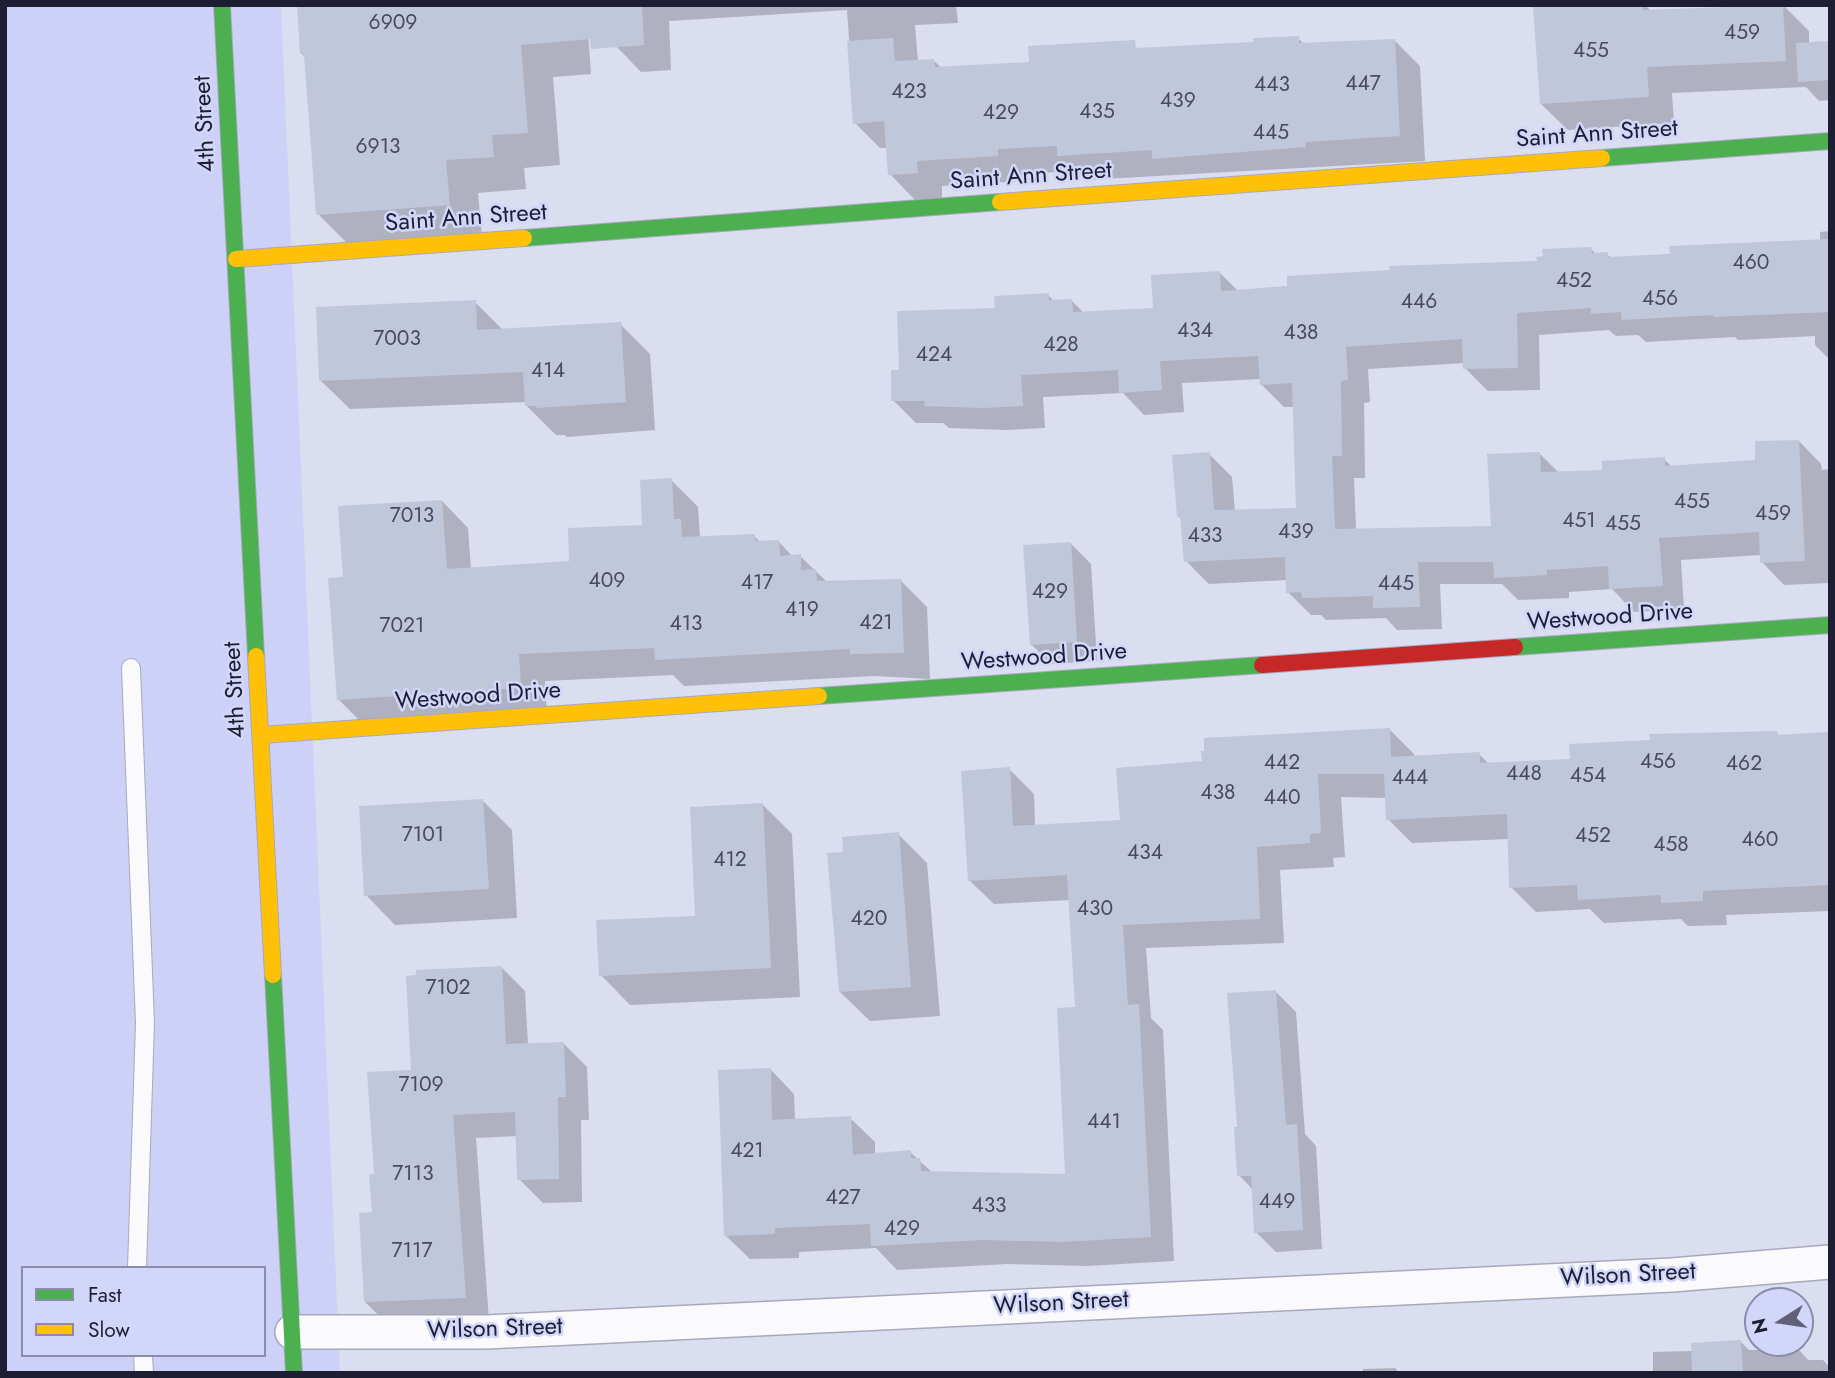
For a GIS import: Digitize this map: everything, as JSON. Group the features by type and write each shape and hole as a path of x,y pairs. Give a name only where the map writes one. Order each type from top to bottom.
{"street":[{"name":"4th Street","path":"222,5 294,1373"},
{"name":"Saint Ann Street","path":"236,259 1830,141"},
{"name":"Westwood Drive","path":"261,735 1830,625"},
{"name":"Wilson Street","path":"292,1332 514,1330 1672,1275 1830,1262"}],"lane":[{"path":"131,668 145,1023 137,1266"}],"shaded area":[{"path":"5,5 281,5 340,1373 5,1373"}],"building":[{"path":"297,5 642,5 644,45 591,49 590,39 521,45 528,133 492,135 494,157 446,160 450,205 316,215 304,54 300,54"},
{"path":"1643,5 1643,10 1783,5 1786,61 1647,67 1649,97 1540,104 1533,7"},
{"path":"1299,36 1299,43 1395,39 1400,136 1305,142 1306,147 1152,159 1152,150 1057,156 1057,146 998,149 998,156 917,161 918,173 888,175 884,121 853,124 847,41 893,38 895,61 934,59 935,67 1029,62 1028,46 1135,40 1136,48 1253,42 1253,38"},
{"path":"1830,41 1830,80 1798,82 1796,43"},
{"path":"1830,239 1830,312 1622,320 1621,312 1591,314 1591,308 1517,313 1518,368 1463,369 1462,339 1346,347 1348,380 1341,381 1342,456 1332,456 1335,529 1491,526 1487,454 1540,452 1541,472 1602,470 1602,461 1665,457 1665,466 1755,460 1755,441 1799,440 1805,561 1760,563 1759,532 1659,538 1663,586 1609,589 1608,566 1547,570 1547,575 1494,578 1493,562 1418,562 1420,607 1373,608 1373,596 1302,598 1301,592 1286,593 1285,557 1184,562 1172,455 1210,452 1214,510 1296,508 1292,383 1260,385 1258,356 1160,361 1162,390 1119,393 1118,370 1021,375 1023,406 924,406 925,401 891,401 891,370 899,370 897,311 995,308 994,296 1049,293 1049,300 1072,299 1073,312 1153,308 1151,275 1220,271 1221,291 1287,286 1287,276 1390,270 1389,266 1537,261 1536,257 1543,256 1542,249 1591,247 1592,253 1608,252 1608,257 1670,254 1669,246"},
{"path":"476,300 477,330 621,322 626,402 536,408 525,406 523,372 319,381 316,307"},
{"path":"672,478 674,519 681,519 682,537 755,534 755,541 779,540 780,556 801,554 801,570 816,569 817,581 901,579 904,653 850,654 850,649 655,660 654,648 519,654 521,688 337,700 328,578 343,577 338,506 442,500 447,569 569,561 568,528 642,525 640,480"},
{"path":"1071,542 1077,642 1030,645 1023,545"},
{"path":"1390,728 1391,757 1480,752 1480,763 1570,759 1569,744 1650,740 1649,734 1777,731 1777,735 1830,732 1830,885 1703,891 1703,901 1661,903 1661,895 1578,900 1577,885 1509,888 1507,814 1386,820 1384,774 1318,774 1321,833 1310,834 1310,843 1257,847 1260,919 1123,925 1128,1005 1139,1004 1151,1237 1062,1242 982,1240 871,1246 870,1224 775,1228 775,1234 724,1236 718,1070 771,1068 772,1120 851,1116 853,1155 911,1150 911,1158 920,1158 921,1171 1065,1174 1057,1008 1075,1007 1067,875 968,881 961,771 1010,767 1013,826 1120,820 1116,768 1202,761 1204,738"},
{"path":"483,799 489,889 364,896 359,806"},
{"path":"763,803 771,968 599,976 596,920 695,916 690,807"},
{"path":"899,832 911,987 839,992 827,853 843,852 842,837"},
{"path":"502,966 506,1044 564,1042 566,1097 558,1097 559,1179 517,1180 515,1112 453,1115 466,1298 364,1302 359,1213 372,1212 369,1174 374,1174 367,1072 411,1070 406,976 416,975 416,970"},
{"path":"1276,990 1286,1125 1297,1124 1303,1230 1254,1233 1251,1176 1237,1176 1234,1127 1237,1127 1227,993"},
{"path":"1741,1340 1743,1373 1692,1373 1691,1343"}],"traffic: fast":[{"path":"222,5 256,656"},
{"path":"1602,158 1830,141"},
{"path":"524,238 1000,202"},
{"path":"1515,647 1830,625"},
{"path":"819,696 1262,665"},
{"path":"273,975 294,1373"}],"traffic: slow":[{"path":"1000,202 1602,158"},
{"path":"236,259 524,238"},
{"path":"256,656 273,975"},
{"path":"261,735 819,696"}],"traffic: jam":[{"path":"1262,665 1515,647"}]}
